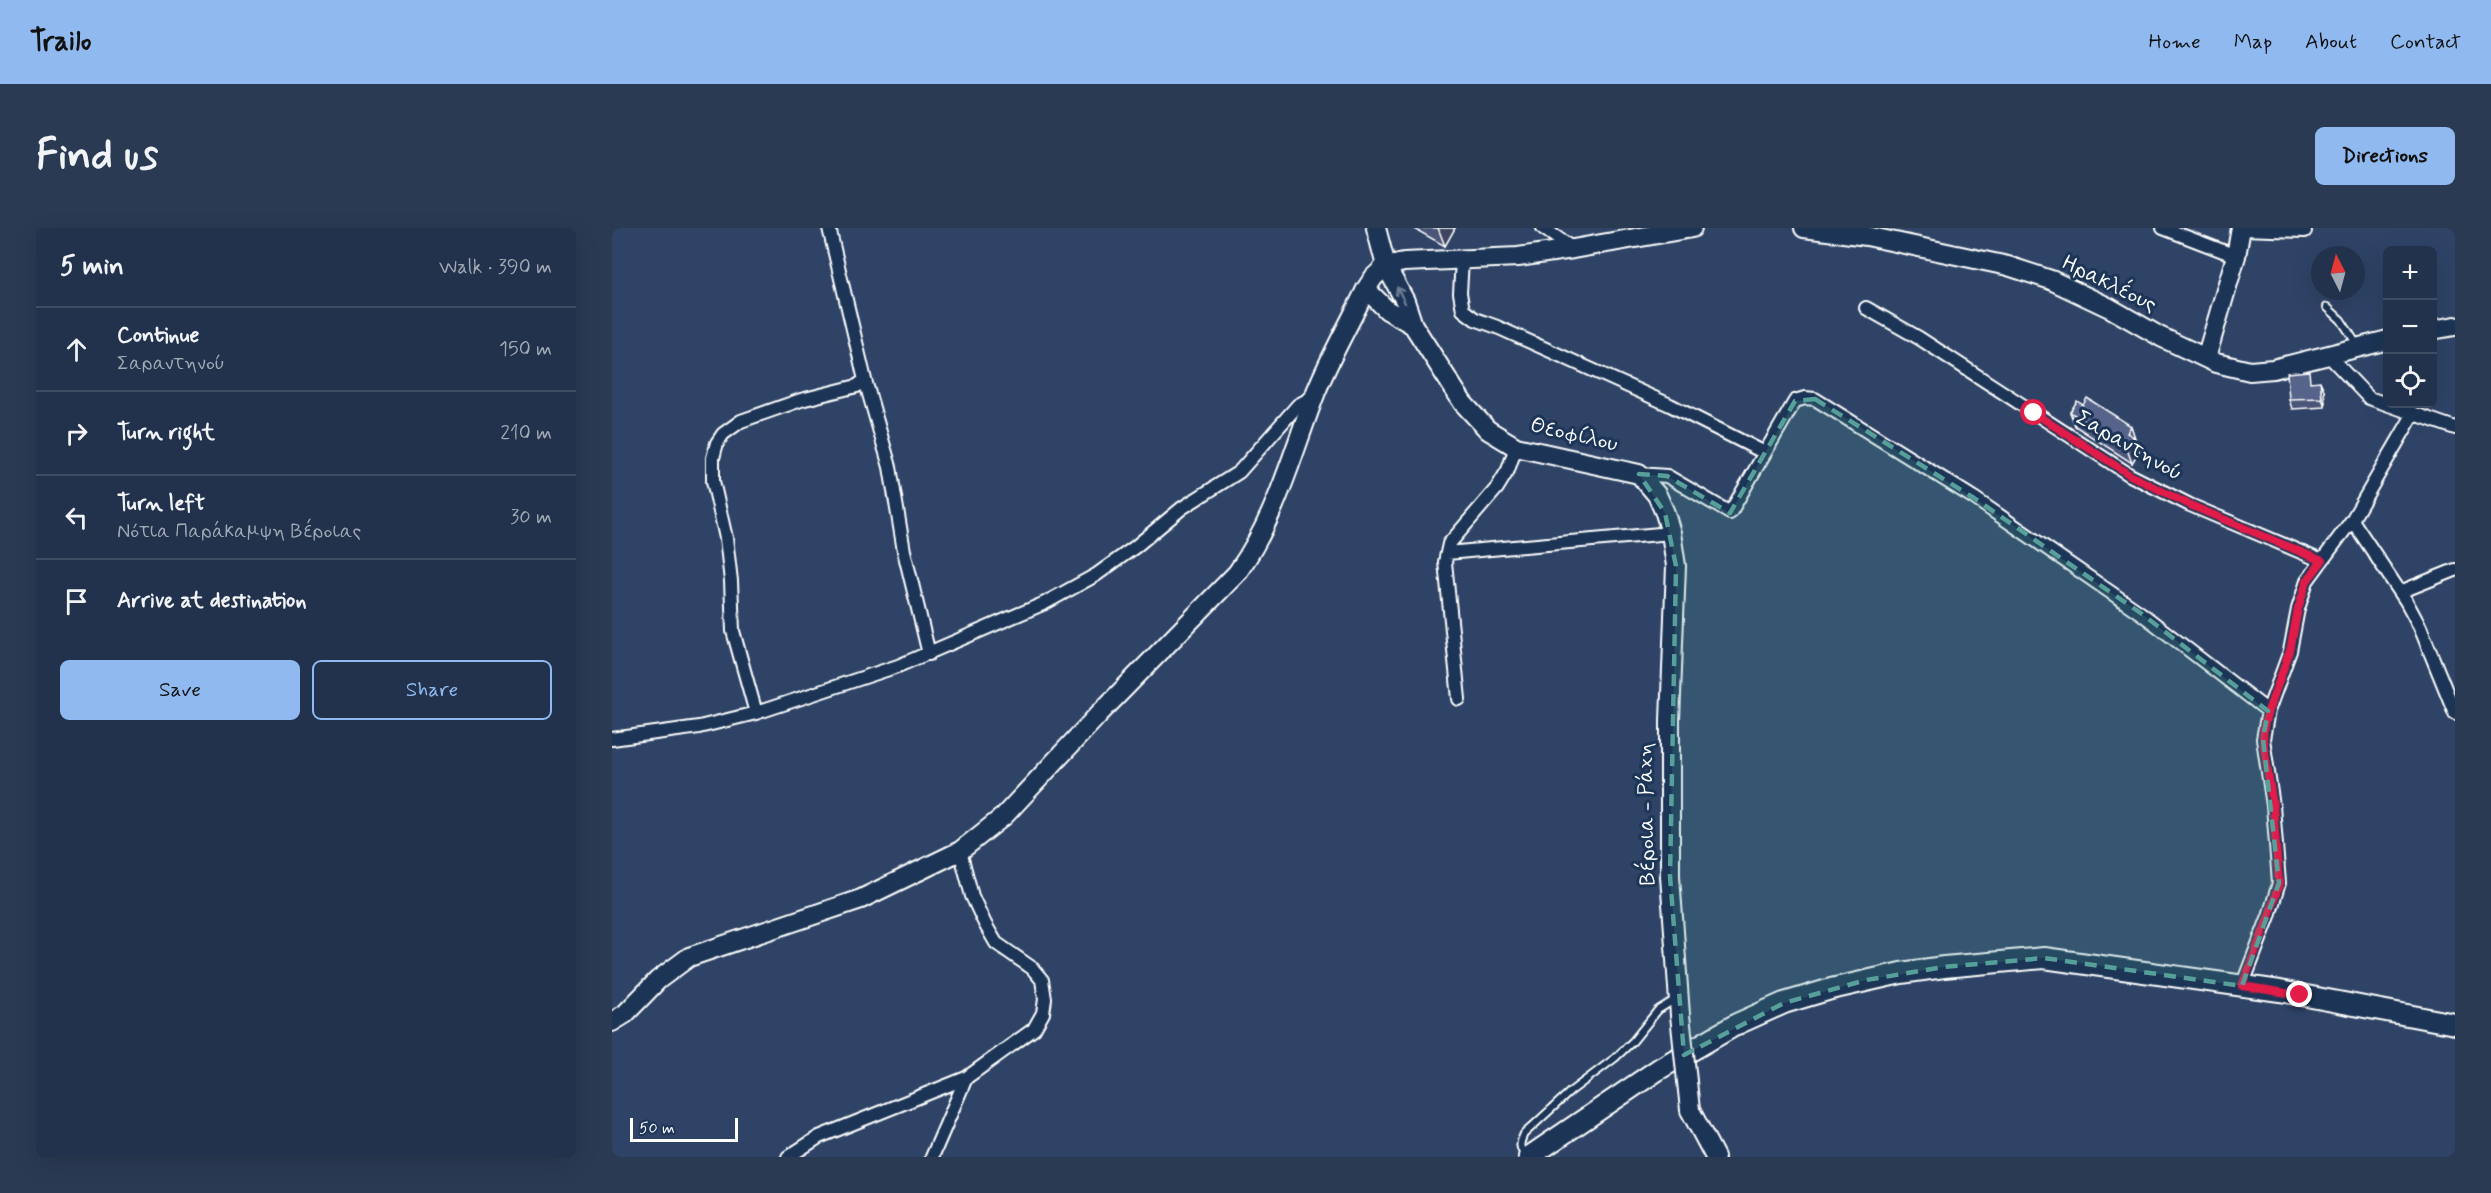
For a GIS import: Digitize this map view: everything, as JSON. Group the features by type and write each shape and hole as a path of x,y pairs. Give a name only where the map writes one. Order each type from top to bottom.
{"main road":[{"path":"1528,1157 1659,1069 1737,1024 1784,1003 1866,980 1944,967 2044,958 2342,1002 2455,1024"}],"street":[{"path":"829,228 865,380 890,467 904,550 928,654"},
{"path":"1543,228 1573,249"},
{"path":"612,1022 625,1014 658,980 689,957 861,899 960,851 1004,816 1100,713 1237,573 1254,549 1268,523 1315,396 1366,289 1374,277 1386,266 1404,261 1518,256 1573,249 1692,228"},
{"name":"Ηρακλέους","path":"1803,228 1867,236 2008,266 2051,280 2216,363 2250,370 2273,369 2383,341"},
{"path":"2163,228 2236,256"},
{"path":"2206,358 2236,256 2241,229 2305,231"},
{"name":"Θεοφίλου","path":"1379,230 1386,266 1405,302 1413,325 1463,403 1488,430 1516,447 1639,474"},
{"path":"1462,260 1460,293 1463,310 1475,319 1660,401 1765,453"},
{"name":"Θεοφίλου","path":"1366,289 1387,310 1413,325"},
{"name":"Σαραντηνού","path":"1866,308 1919,338 2130,475 2190,505 2322,561"},
{"path":"2437,329 2455,326"},
{"path":"2329,356 2369,398 2455,428"},
{"path":"756,712 734,631 726,538 713,481 713,458 717,443 723,434 741,421 801,400 857,386 865,380"},
{"path":"612,739 699,727 756,712 928,654 1046,603 1095,575 1135,547 1182,508 1239,472 1298,405 1315,396"},
{"path":"1639,474 1667,476 1730,513 1795,401 1805,398 1815,399 1983,505 2142,614 2268,711"},
{"path":"2242,986 2279,884 2273,806 2263,739 2268,711 2290,651 2298,609 2307,581 2352,520 2413,415"},
{"path":"1459,699 1445,562 1449,544 1497,488 1508,470 1516,447"},
{"name":"Βέροια - Ράχη","path":"1639,474 1657,495 1671,533 1676,566 1670,720 1670,876 1679,1006 1690,1110 1715,1157"},
{"path":"2352,520 2400,592 2420,627 2455,713"},
{"path":"1447,554 1671,533"},
{"path":"2400,592 2455,570"},
{"path":"788,1157 819,1137 966,1078 978,1067 1034,1029 1043,1013 1045,999 1042,980 1032,968 996,943 972,896 960,851"},
{"path":"932,1157 966,1078"}],"lane":[{"path":"2327,307 2341,320 2359,347"},
{"path":"1528,1157 1521,1150 1520,1143 1524,1134 1571,1091 1633,1041 1658,1010 1679,1006"}],"highlighted area":[{"path":"1815,399 1974,498 2142,614 2268,711 2263,739 2279,883 2242,986 2044,958 1944,967 1866,980 1784,1003 1684,1055 1670,876 1676,566 1665,513 1639,474 1667,476 1730,513 1795,401"}],"building":[{"path":"2309,371 2310,382 2320,381 2322,398 2289,399 2287,373"},
{"path":"2087,398 2131,426 2127,433 2134,437 2127,449 2070,412 2077,401 2083,405"}],"route":[{"path":"2034,413 2130,475 2190,505 2322,561 2307,581 2298,609 2290,651 2264,726 2263,739 2273,806 2279,884 2242,986 2300,995"}]}
